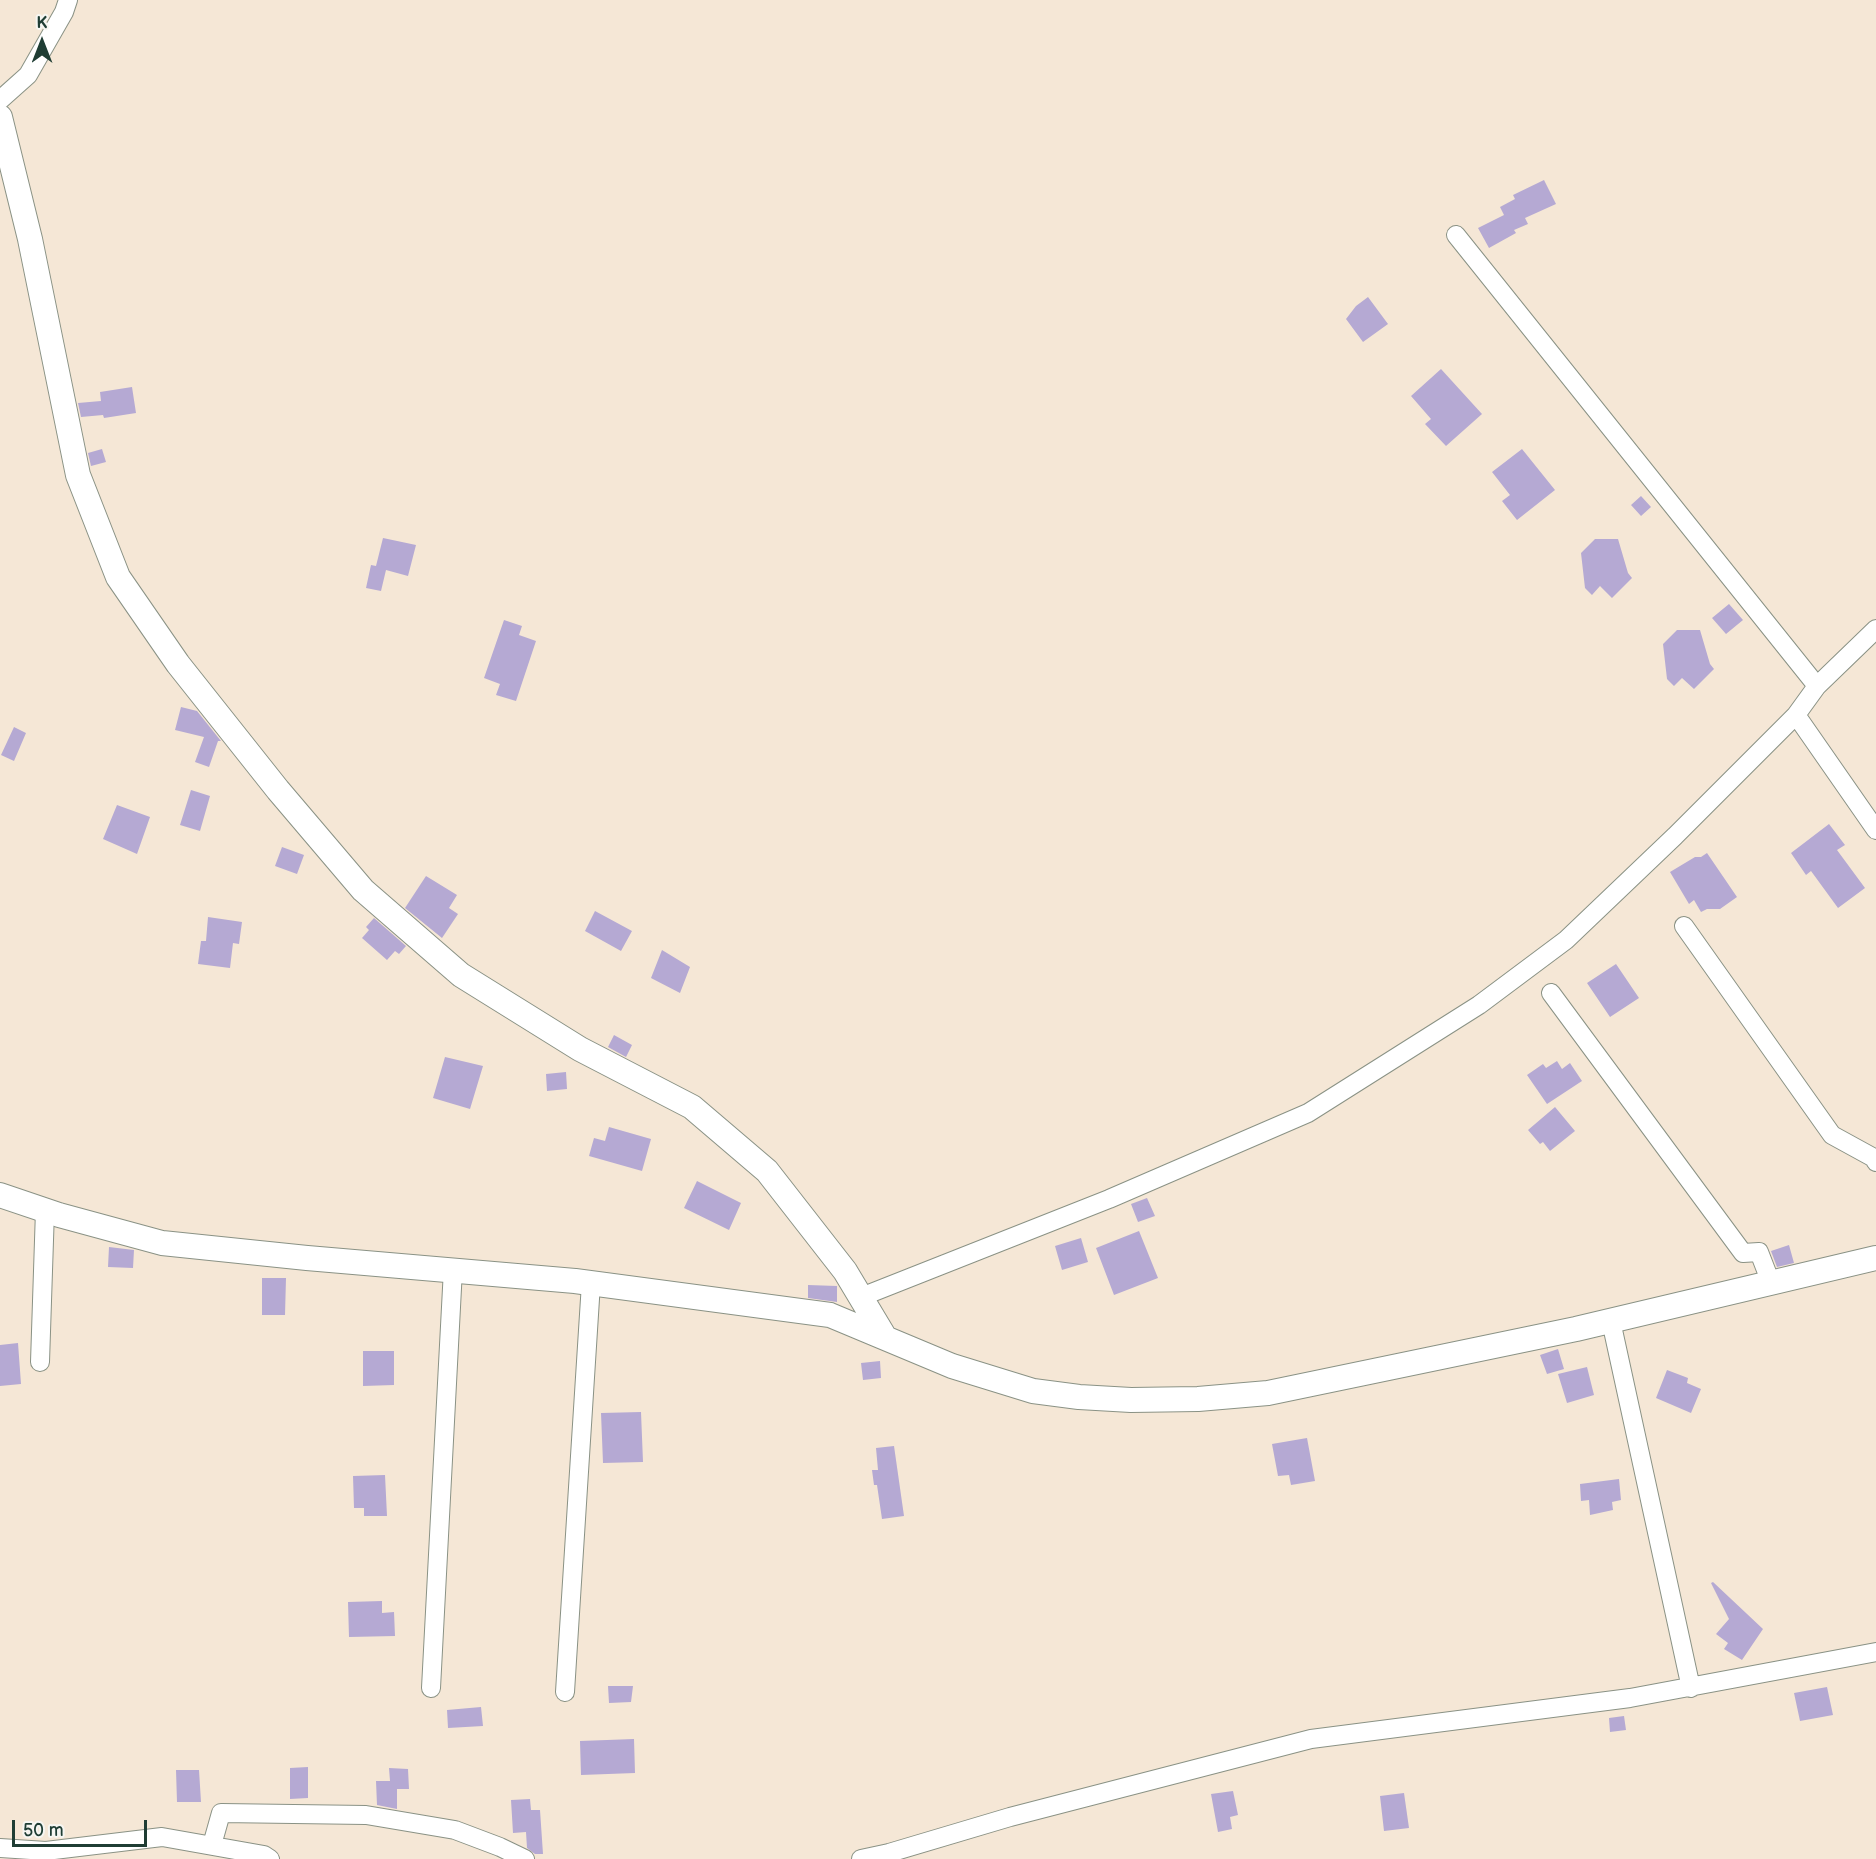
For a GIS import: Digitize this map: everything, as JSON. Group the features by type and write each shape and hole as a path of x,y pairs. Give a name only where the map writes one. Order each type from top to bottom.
{"street":[{"path":"0,100 28,75 64,12 68,0"},
{"path":"0,117 30,239 78,475 118,578 178,664 278,790 363,890 461,975 580,1049 692,1107 767,1171 845,1271 884,1336"},
{"path":"1456,235 1816,686"},
{"path":"861,1297 1109,1199 1308,1113 1479,1005 1566,940 1675,836 1796,715 1816,686 1876,629"},
{"path":"1796,715 1876,830"},
{"path":"1684,926 1832,1135 1874,1158 1876,1162"},
{"path":"1551,993 1743,1253 1759,1252 1772,1283"},
{"path":"0,1195 162,1244 591,1283 831,1315 952,1366 1033,1391 1131,1400 1198,1399 1268,1393 1611,1321 1876,1258"},
{"path":"40,1362 45,1210"},
{"path":"431,1688 453,1269"},
{"path":"566,1692 591,1283"},
{"path":"1611,1321 1691,1688"},
{"path":"861,1859 1010,1817 1311,1739 1630,1698 1876,1652"},
{"path":"212,1845 221,1813 366,1815 455,1830 525,1859"},
{"path":"0,1848 46,1851 162,1837 264,1855 270,1859"}],"building":[{"path":"1544,180 1556,204 1525,218 1528,224 1514,230 1516,233 1489,248 1478,228 1504,215 1500,207 1515,199 1513,195"},
{"path":"1368,297 1388,324 1363,342 1346,319 1356,306"},
{"path":"1441,369 1482,414 1446,446 1425,424 1431,419 1411,396"},
{"path":"132,387 136,413 104,418 103,415 81,417 78,403 101,401 100,392"},
{"path":"102,449 106,462 91,466 88,453"},
{"path":"1522,449 1555,490 1517,520 1502,501 1510,495 1492,472"},
{"path":"1641,496 1651,507 1641,516 1631,505"},
{"path":"383,538 416,545 408,576 386,570 381,591 366,588 371,565 376,566"},
{"path":"1595,539 1618,539 1628,573 1632,578 1612,598 1600,586 1592,595 1585,588 1581,553"},
{"path":"1729,604 1743,620 1726,634 1712,618"},
{"path":"504,620 522,626 519,635 536,641 516,701 496,695 500,684 484,678"},
{"path":"1677,630 1700,630 1710,664 1714,669 1694,689 1682,678 1674,686 1667,679 1663,644"},
{"path":"181,707 197,711 221,741 218,741 209,767 195,762 204,737 175,730"},
{"path":"14,727 26,733 14,761 1,755"},
{"path":"191,790 210,796 200,831 180,825"},
{"path":"117,805 150,817 137,854 103,839"},
{"path":"1829,824 1845,845 1837,850 1865,888 1838,908 1811,871 1806,875 1791,853"},
{"path":"282,847 304,855 297,874 275,866"},
{"path":"1707,853 1737,897 1720,909 1707,909 1701,912 1694,900 1689,904 1670,872 1695,857 1701,857"},
{"path":"426,876 457,895 449,908 458,914 442,938 405,908"},
{"path":"595,911 632,931 621,951 585,931"},
{"path":"208,917 242,922 239,944 233,943 230,968 198,964 201,941 206,941"},
{"path":"374,918 406,946 399,954 395,951 387,960 362,938 369,930 366,927"},
{"path":"662,950 690,967 680,993 651,978"},
{"path":"1616,964 1639,998 1610,1017 1587,983"},
{"path":"614,1035 632,1045 626,1057 608,1047"},
{"path":"445,1057 483,1066 470,1109 433,1098"},
{"path":"1557,1061 1562,1069 1570,1063 1582,1081 1547,1104 1527,1075 1543,1064 1546,1068"},
{"path":"566,1072 567,1089 547,1091 546,1074"},
{"path":"1555,1107 1575,1131 1550,1151 1543,1142 1540,1144 1528,1130"},
{"path":"609,1127 651,1139 642,1171 589,1156 594,1138 605,1141"},
{"path":"697,1181 741,1203 729,1230 684,1208"},
{"path":"1147,1198 1155,1216 1138,1222 1131,1204"},
{"path":"1139,1231 1158,1278 1114,1295 1096,1248"},
{"path":"1081,1238 1088,1262 1062,1270 1055,1246"},
{"path":"1789,1245 1794,1263 1777,1267 1771,1251"},
{"path":"109,1247 134,1250 133,1268 108,1267"},
{"path":"262,1278 286,1278 285,1315 262,1315"},
{"path":"808,1285 837,1286 837,1302 808,1298"},
{"path":"18,1343 21,1384 0,1386 0,1345"},
{"path":"1558,1349 1564,1369 1547,1374 1540,1355"},
{"path":"363,1351 394,1351 394,1385 363,1386"},
{"path":"880,1361 881,1378 863,1380 861,1363"},
{"path":"1587,1367 1594,1395 1567,1403 1558,1374"},
{"path":"1667,1370 1688,1378 1687,1383 1701,1389 1691,1413 1656,1398"},
{"path":"641,1412 643,1462 603,1463 601,1413"},
{"path":"1307,1438 1315,1481 1291,1485 1289,1475 1278,1476 1272,1444"},
{"path":"894,1446 904,1516 882,1519 877,1485 874,1485 872,1470 878,1470 876,1448"},
{"path":"385,1475 387,1516 364,1516 364,1508 354,1508 353,1476"},
{"path":"1619,1479 1621,1500 1612,1502 1613,1510 1590,1515 1589,1500 1581,1501 1580,1484"},
{"path":"1713,1582 1763,1629 1742,1660 1724,1649 1728,1643 1716,1634 1729,1619 1711,1583"},
{"path":"382,1601 382,1613 394,1612 395,1636 349,1637 348,1602"},
{"path":"608,1686 633,1686 631,1702 609,1703"},
{"path":"1827,1687 1833,1715 1800,1721 1794,1693"},
{"path":"481,1707 483,1726 448,1728 447,1710"},
{"path":"1624,1716 1626,1730 1610,1732 1609,1718"},
{"path":"634,1739 635,1773 581,1775 580,1741"},
{"path":"308,1767 308,1798 290,1799 290,1768"},
{"path":"389,1768 408,1769 409,1789 397,1789 397,1809 377,1805 376,1781 390,1781"},
{"path":"176,1770 199,1770 201,1802 177,1802"},
{"path":"1233,1791 1238,1815 1230,1817 1232,1829 1218,1832 1211,1794"},
{"path":"1404,1793 1409,1828 1384,1831 1380,1796"},
{"path":"530,1799 531,1810 540,1810 543,1854 535,1854 527,1848 526,1832 513,1833 511,1800"}]}
